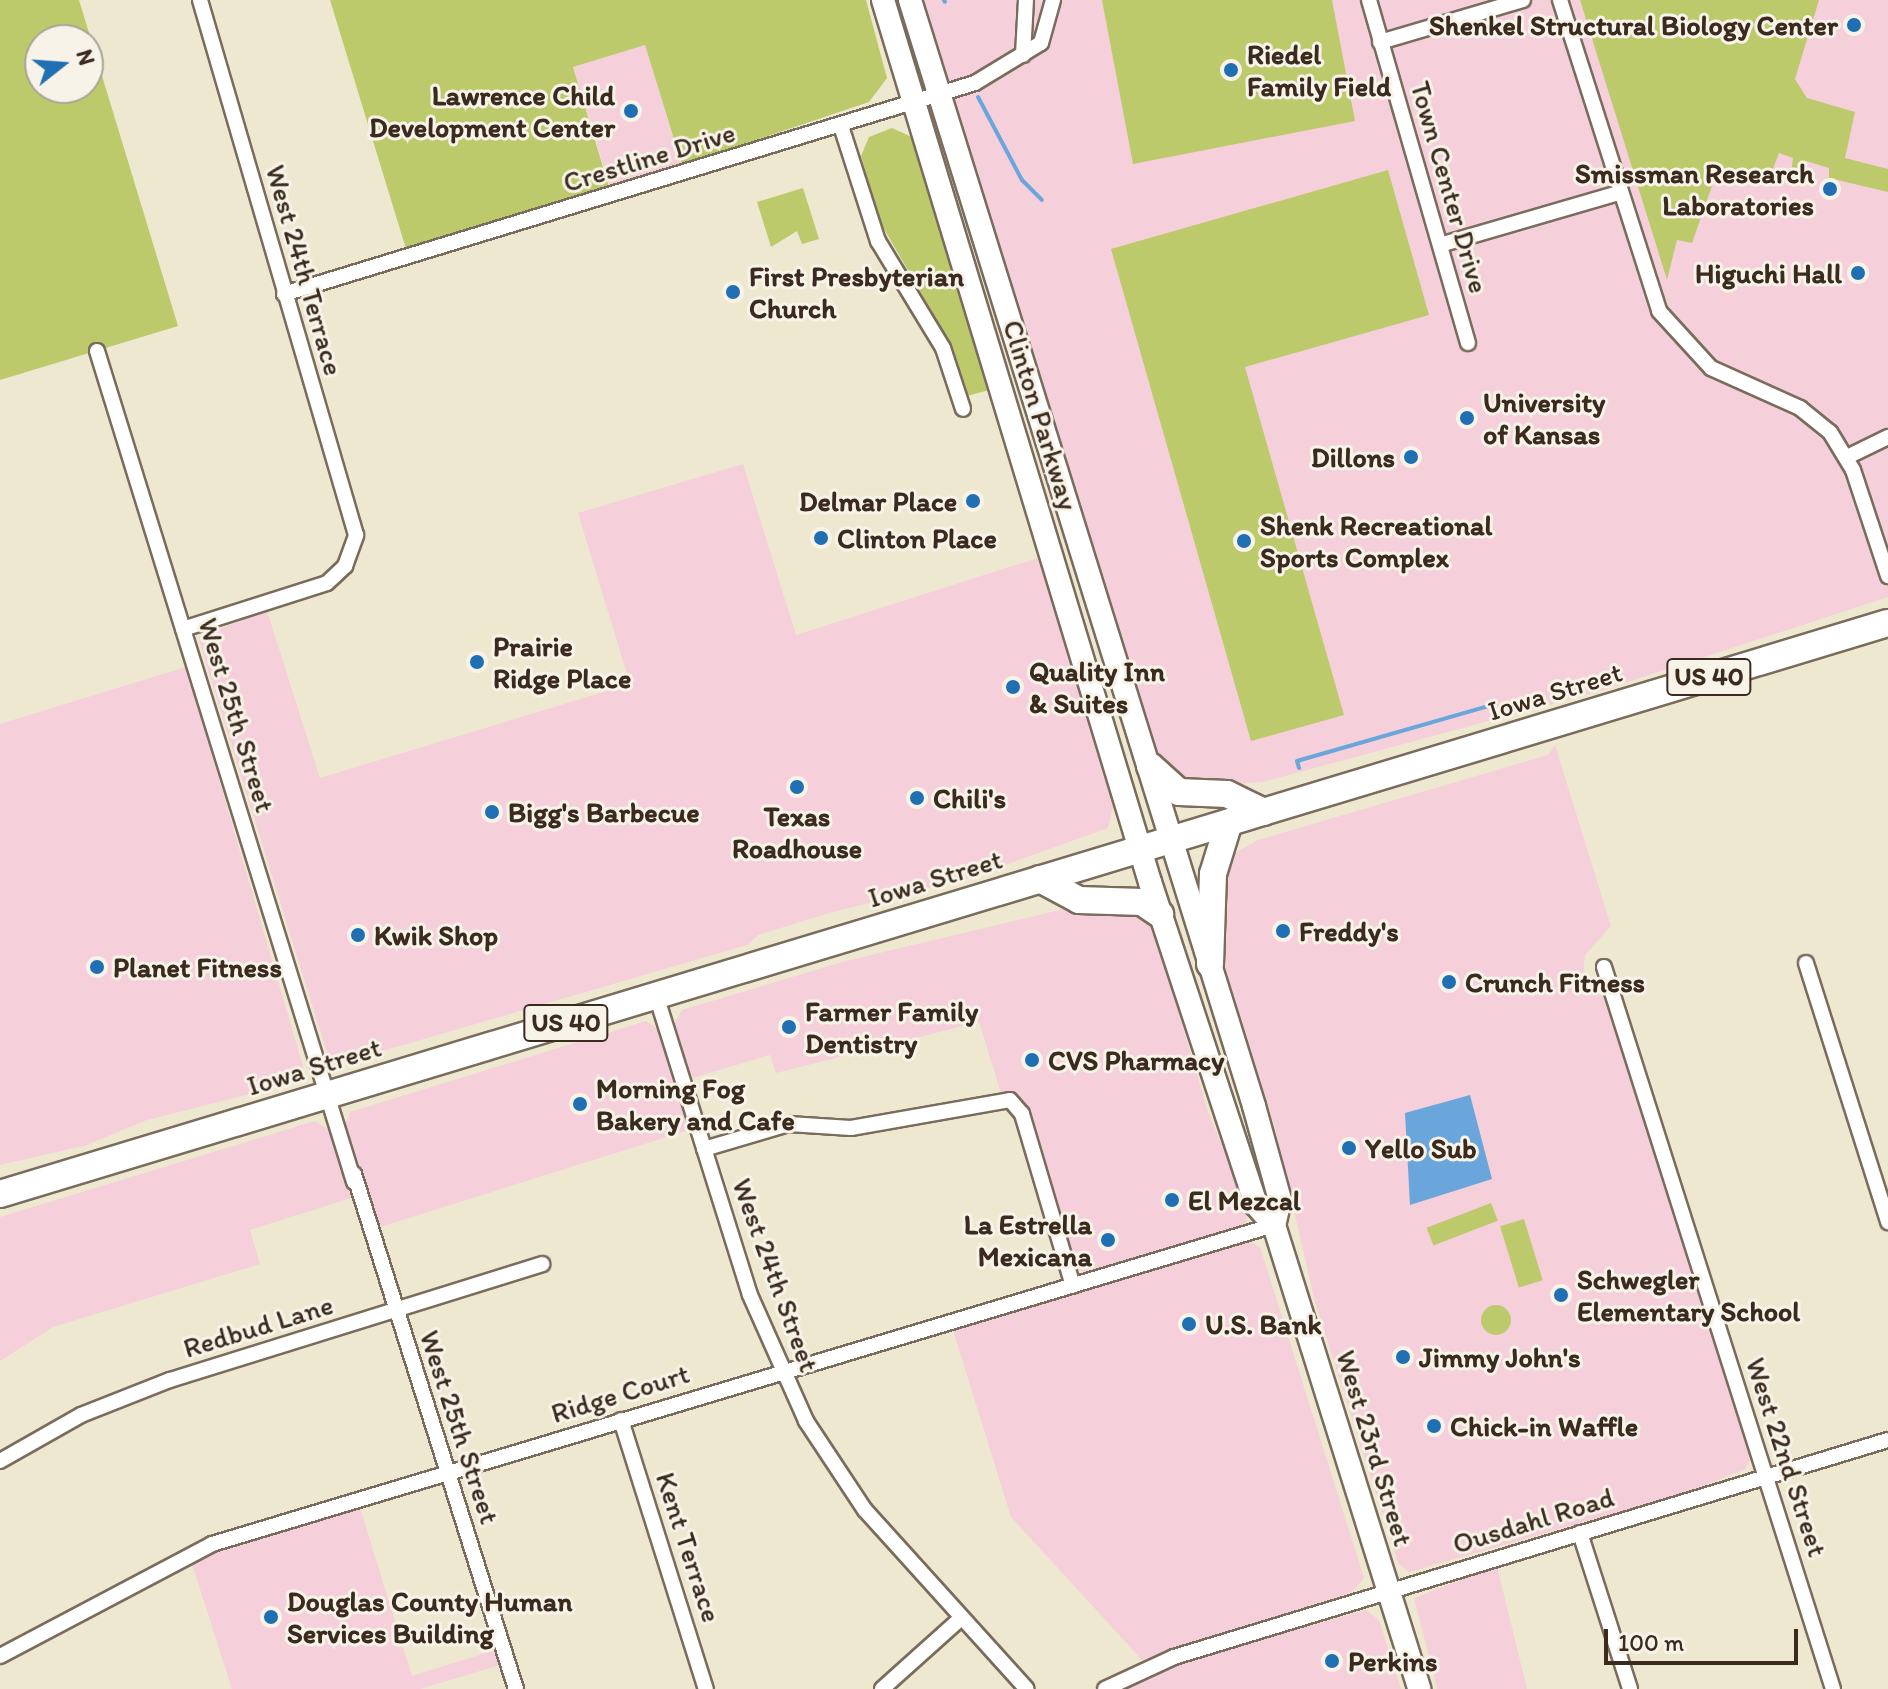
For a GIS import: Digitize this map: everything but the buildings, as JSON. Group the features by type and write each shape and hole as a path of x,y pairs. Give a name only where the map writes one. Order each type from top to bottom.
{"highway":[{"name":"Iowa Street","path":"0,1194 1888,623"},
{"path":"1150,766 1179,792 1227,794 1264,812"},
{"path":"1210,964 1213,874 1229,822"},
{"path":"1040,879 1079,900 1142,902 1160,914"}],"main road":[{"name":"Clinton Parkway","path":"883,0 1141,849"},
{"name":"Clinton Parkway","path":"910,0 1173,839"},
{"name":"West 23rd Street","path":"1173,839 1280,1200 1274,1225"},
{"name":"West 23rd Street","path":"1141,849 1256,1205 1274,1225 1419,1689"}],"street":[{"name":"West 24th Terrace","path":"183,629 320,587 352,555 355,526 284,294 200,0"},
{"path":"1023,55 1026,0"},
{"name":"Crestline Drive","path":"284,294 939,95 1023,55 1041,43 1053,0"},
{"name":"Town Center Drive","path":"1369,0 1443,244 1468,343"},
{"path":"1380,42 1523,0"},
{"path":"1560,0 1650,294 1674,332 1731,380 1816,420 1847,457 1888,576"},
{"path":"841,126 878,241 943,348 963,409"},
{"path":"1443,244 1618,193"},
{"name":"West 25th Street","path":"97,351 326,1095 516,1689"},
{"path":"1847,457 1888,437"},
{"path":"1806,963 1888,1222"},
{"name":"West 22nd Street","path":"1604,967 1833,1689"},
{"name":"West 24th Street","path":"656,995 704,1149 782,1373 851,1492 1027,1689"},
{"path":"704,1149 789,1124 851,1128 1010,1100 1022,1114 1073,1286"},
{"name":"Ridge Court","path":"0,1656 194,1550 1274,1225"},
{"name":"Redbud Lane","path":"0,1461 128,1396 542,1264"},
{"name":"Kent Terrace","path":"621,1420 706,1689"},
{"name":"Ousdahl Road","path":"1105,1689 1174,1657 1888,1440"},
{"path":"1580,1533 1630,1689"},
{"path":"882,1689 961,1618"}],"shaded area":[{"name":"University of Kansas","path":"917,0 1888,0 1888,597 1603,690 1263,782 1181,787 1159,767 1013,308 982,188"},
{"path":"645,45 682,165 610,187 573,67"},
{"path":"743,464 796,635 1044,556 1093,714 1113,806 1108,828 966,879 829,913 758,935 747,945 331,1066 198,637 267,611 320,778 630,684 578,513"},
{"path":"186,667 305,1073 297,1082 147,1120 87,1145 0,1165 0,724"},
{"path":"1555,745 1611,926 1585,955 1583,975 1604,991 1751,1458 1745,1469 1689,1492 1409,1572 1398,1563 1315,1302 1275,1128 1222,957 1221,861 1258,840 1548,755"},
{"path":"1089,903 1123,904 1151,918 1208,1112 1247,1204 1246,1225 1090,1273 1078,1270 1029,1110 1018,1096 1001,1093 979,1022 776,1073 770,1055 689,1079 673,1026 682,1010 846,961"},
{"path":"646,1021 658,1029 689,1130 377,1228 345,1125 350,1112"},
{"path":"315,1121 330,1131 351,1198 250,1230 260,1264 53,1327 0,1361 0,1217"},
{"path":"1247,1241 1260,1247 1364,1578 1352,1592 1142,1660 1011,1517 953,1330"},
{"path":"360,1508 412,1676 495,1650 500,1665 420,1689 232,1689 191,1561"},
{"path":"1497,1566 1527,1689 1437,1689 1414,1598"},
{"path":"1366,1610 1379,1620 1401,1689 1119,1689 1187,1660"}],"green space":[{"path":"0,0 79,0 86,24 24,24 24,104 104,104 104,82 178,326 0,380"},
{"path":"330,0 866,0 887,78 869,102 682,165 645,45 573,67 609,187 406,249"},
{"name":"Riedel Family Field","path":"1102,0 1332,0 1355,121 1133,164"},
{"path":"1580,0 1819,0 1795,79 1807,98 1855,112 1845,158 1888,169 1888,192 1829,178 1829,168 1806,161 1802,176 1791,174 1793,158 1779,153 1772,171 1744,170 1713,183 1692,243 1677,240 1667,280"},
{"path":"892,128 914,138 993,389 967,396 943,331 880,222 861,156 869,137"},
{"name":"Shenk Recreational Sports Complex","path":"1388,170 1429,315 1245,367 1344,715 1251,741 1111,249"},
{"path":"803,188 819,239 802,244 797,231 771,247 757,202"},
{"path":"1491,1203 1498,1221 1433,1245 1427,1228"},
{"path":"1524,1219 1543,1280 1519,1288 1500,1226"},
{"path":"1496,1305 1502,1306 1510,1314 1510,1326 1502,1334 1496,1335 1490,1334 1482,1326 1481,1320 1482,1314 1490,1306"}],"water":[{"path":"1470,1095 1492,1179 1410,1205 1405,1113"}],"waterway":[{"path":"978,97 1022,180 1042,200"},
{"path":"1299,768 1297,761 1496,704"}],"place":[{"name":"Shenkel Structural Biology Center","path":"1854,25"},
{"name":"Riedel Family Field","path":"1231,70"},
{"name":"Lawrence Child Development Center","path":"631,111"},
{"name":"Smissman Research Laboratories","path":"1830,189"},
{"name":"Higuchi Hall","path":"1858,273"},
{"name":"First Presbyterian Church","path":"733,292"},
{"name":"University of Kansas","path":"1467,418"},
{"name":"Dillons","path":"1411,457"},
{"name":"Delmar Place","path":"973,501"},
{"name":"Clinton Place","path":"821,538"},
{"name":"Shenk Recreational Sports Complex","path":"1244,541"},
{"name":"Prairie Ridge Place","path":"477,662"},
{"name":"Quality Inn & Suites","path":"1013,687"},
{"name":"Texas Roadhouse","path":"797,787"},
{"name":"Chili's","path":"917,798"},
{"name":"Bigg's Barbecue","path":"492,812"},
{"name":"Freddy's","path":"1283,931"},
{"name":"Kwik Shop","path":"358,935"},
{"name":"Planet Fitness","path":"97,967"},
{"name":"Crunch Fitness","path":"1449,982"},
{"name":"Farmer Family Dentistry","path":"789,1027"},
{"name":"CVS Pharmacy","path":"1032,1060"},
{"name":"Morning Fog Bakery and Cafe","path":"580,1104"},
{"name":"Yello Sub","path":"1349,1148"},
{"name":"El Mezcal","path":"1172,1200"},
{"name":"La Estrella Mexicana","path":"1108,1240"},
{"name":"Schwegler Elementary School","path":"1561,1295"},
{"name":"U.S. Bank","path":"1189,1324"},
{"name":"Jimmy John's","path":"1403,1357"},
{"name":"Chick-in Waffle","path":"1434,1426"},
{"name":"Douglas County Human Services Building","path":"271,1617"},
{"name":"Perkins","path":"1332,1661"}]}
